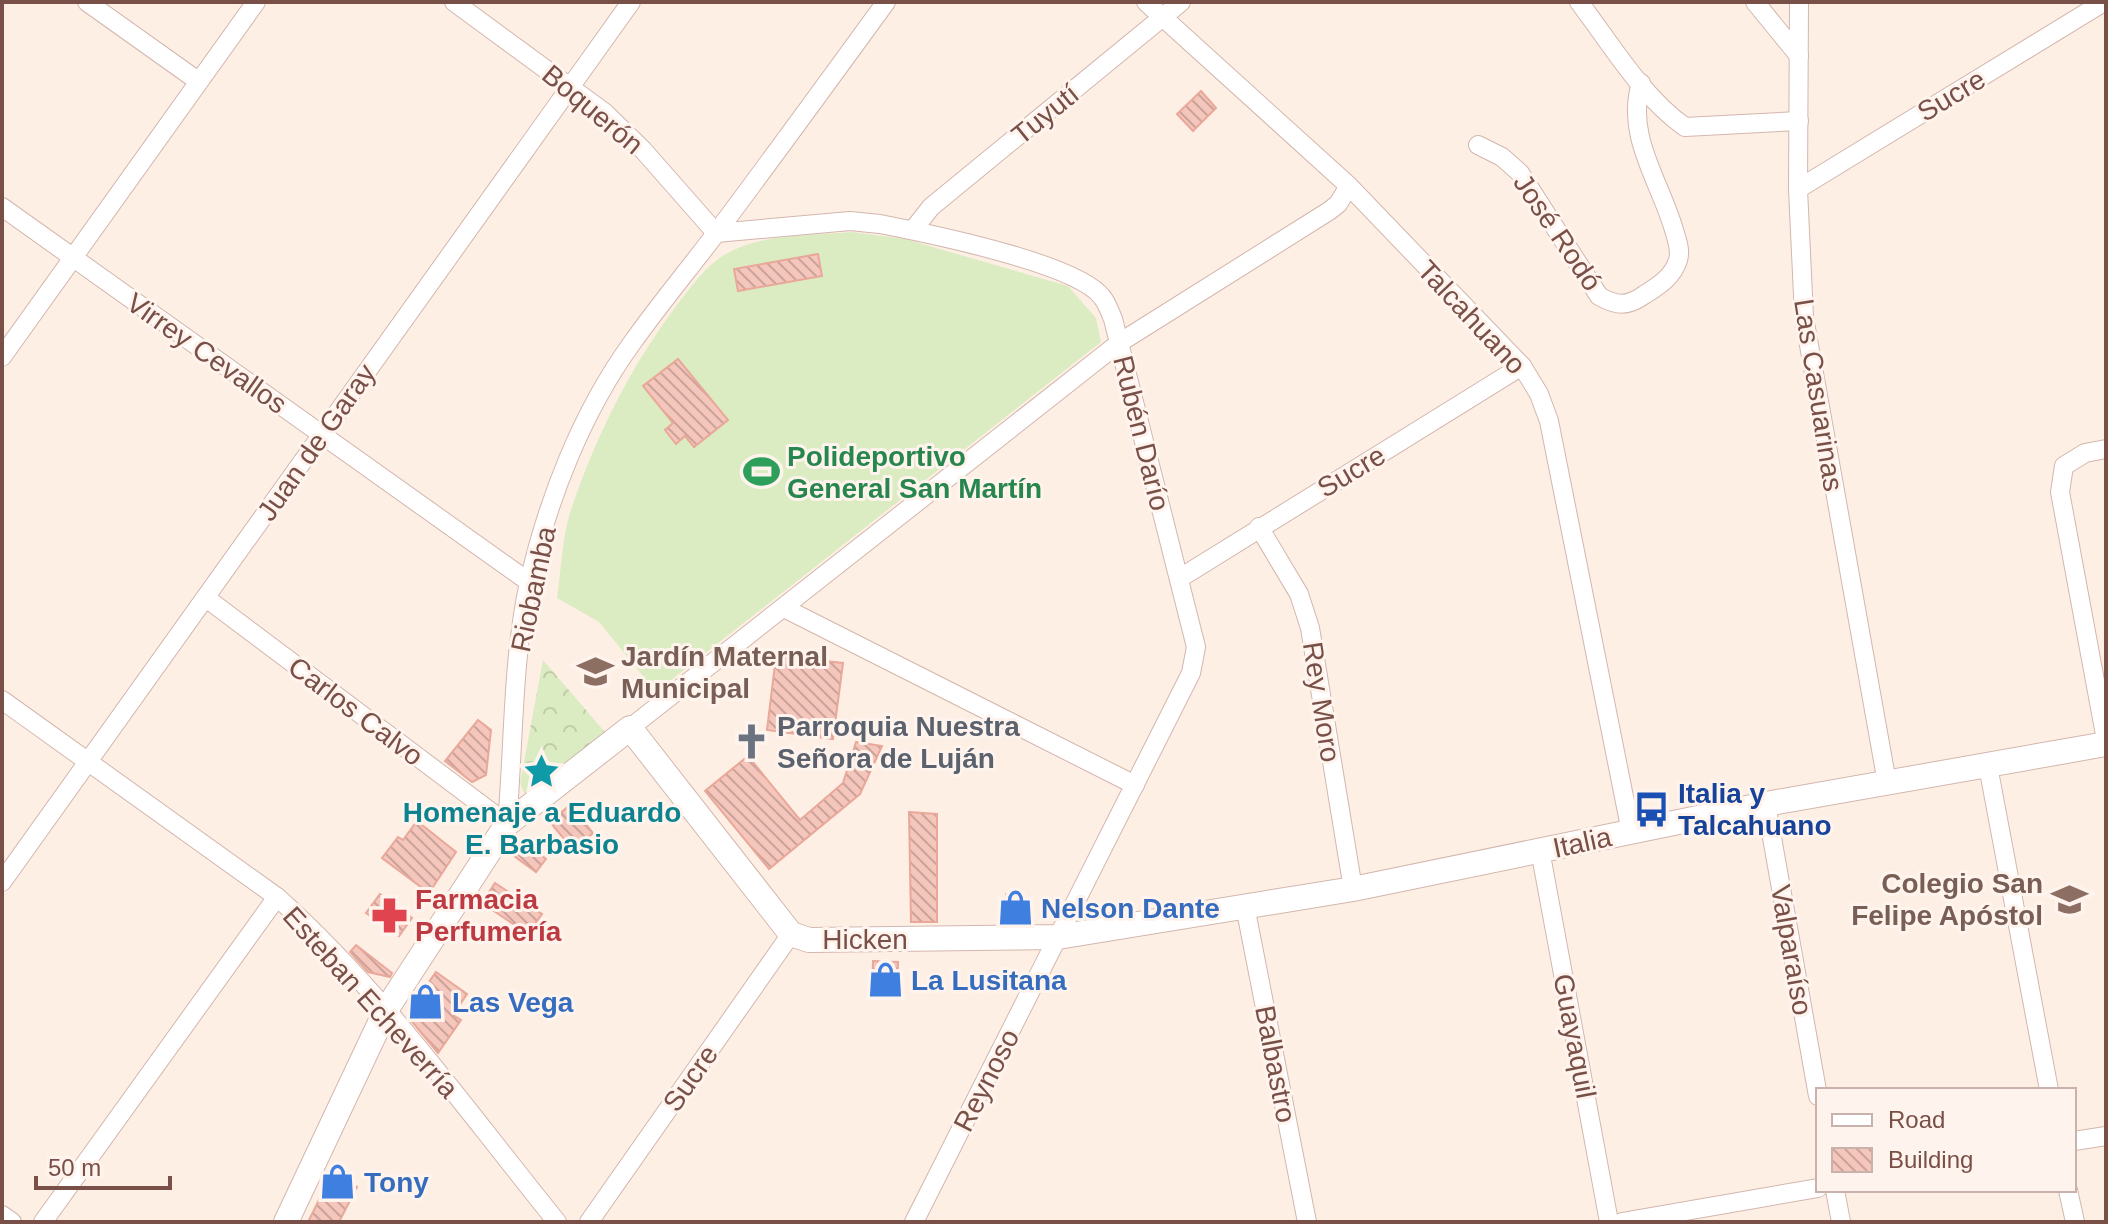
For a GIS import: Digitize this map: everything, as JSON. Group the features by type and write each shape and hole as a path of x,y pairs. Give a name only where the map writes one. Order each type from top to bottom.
{"street":[{"path":"87,2 198,81"},
{"path":"2,357 256,2"},
{"name":"Boquerón","path":"454,2 604,112 643,150 716,233"},
{"name":"Juan de Garay","path":"2,882 631,2"},
{"name":"Riobamba","path":"286,1222 386,1010 507,824 516,668 529,582 570,456 597,400 630,345 886,2"},
{"name":"Talcahuano","path":"1146,2 1349,186 1522,366 1539,394 1549,421 1631,832"},
{"name":"Tuyutí","path":"913,230 931,207 1181,2"},
{"path":"1579,2 1641,83 1671,117 1685,127 1799,121"},
{"path":"1755,2 1799,56"},
{"name":"Las Casuarinas","path":"1799,2 1798,189 1804,317 1887,783"},
{"name":"Sucre","path":"1798,189 2104,2"},
{"name":"José Rodó","path":"1478,145 1502,157 1520,173 1599,296 1614,305 1637,300 1667,279 1677,261 1679,246 1643,149 1636,119 1636,98 1641,83"},
{"path":"507,824 1119,343 1329,211 1338,204 1349,186"},
{"name":"Virrey Cevallos","path":"2,207 529,582"},
{"name":"Rubén Darío","path":"716,233 850,221 913,230 1059,269 1086,283 1102,297 1113,319 1180,578 1196,658 1058,937"},
{"name":"Sucre","path":"1180,578 1522,366"},
{"path":"2106,449 2085,453 2064,466 2060,492 2106,742"},
{"name":"Rey Moro","path":"1259,527 1299,594 1310,628 1353,889"},
{"name":"Carlos Calvo","path":"206,598 507,824"},
{"path":"784,608 1135,785"},
{"name":"Esteban Echeverría","path":"2,700 277,897 305,922 386,1010 557,1222"},
{"name":"Hicken","path":"630,728 791,934 809,940 1058,937"},
{"name":"Italia","path":"1058,937 1353,889 1766,804 1988,766 2106,742"},
{"path":"1988,766 2049,1088"},
{"name":"Valparaíso","path":"1766,804 1817,1088"},
{"name":"Guayaquil","path":"1540,850 1609,1222"},
{"path":"43,1222 277,897"},
{"name":"Balbastro","path":"1245,906 1307,1222"},
{"name":"Sucre","path":"589,1222 791,934"},
{"name":"Reynoso","path":"914,1222 1058,937"},
{"path":"2076,1141 2106,1136"},
{"path":"1622,1222 1816,1188"},
{"path":"1835,1192 1841,1222"},
{"path":"2068,1192 2075,1222"},
{"path":"2,1215 12,1222"}],"green space":[{"name":"Polideportivo General San Martín","path":"852,232 905,239 1068,286 1096,318 1101,342 656,692 599,622 557,598 567,523 591,456 617,400 648,347 683,297 710,266 735,249 767,240"},
{"path":"543,660 610,738 525,795 520,783"}],"building":[{"path":"1201,91 1216,108 1193,131 1177,114"},
{"path":"818,254 822,276 738,291 734,269"},
{"path":"678,359 728,420 694,447 685,436 676,444 665,430 673,423 643,386"},
{"path":"776,656 843,663 833,739 767,730"},
{"path":"478,720 491,730 486,775 472,782 445,761"},
{"path":"856,742 882,746 860,794 769,869 705,791 748,756 800,820 843,783"},
{"path":"570,805 593,833 573,850 550,822"},
{"path":"909,812 937,814 937,922 911,922"},
{"path":"417,821 456,852 429,893 382,858 398,837 403,840"},
{"path":"524,842 546,859 536,872 514,856"},
{"path":"495,883 542,914 528,934 482,903"},
{"name":"Farmacia Perfumería","path":"380,894 412,918 399,936 366,913"},
{"name":"Nelson Dante","path":"1006,894 1024,895 1024,922 1005,921"},
{"path":"356,945 392,973 390,977 368,972 350,952"},
{"name":"La Lusitana","path":"873,961 898,962 897,999 872,999"},
{"path":"436,972 467,994 453,1015 461,1020 438,1053 409,1018 408,1012"},
{"path":"332,1174 357,1187 339,1222 308,1222"}],"place":[{"name":"Polideportivo General San Martín","path":"761,472"},
{"name":"Jardín Maternal Municipal","path":"595,672"},
{"name":"Parroquia Nuestra Señora de Luján","path":"751,742"},
{"name":"Homenaje a Eduardo E. Barbasio","path":"542,772"},
{"name":"Italia y Talcahuano","path":"1652,809"},
{"name":"Colegio San Felipe Apóstol","path":"2069,899"},
{"name":"Nelson Dante","path":"1015,908"},
{"name":"Farmacia Perfumería","path":"389,915"},
{"name":"La Lusitana","path":"885,980"},
{"name":"Las Vega","path":"426,1002"},
{"name":"Tony","path":"338,1182"}]}
